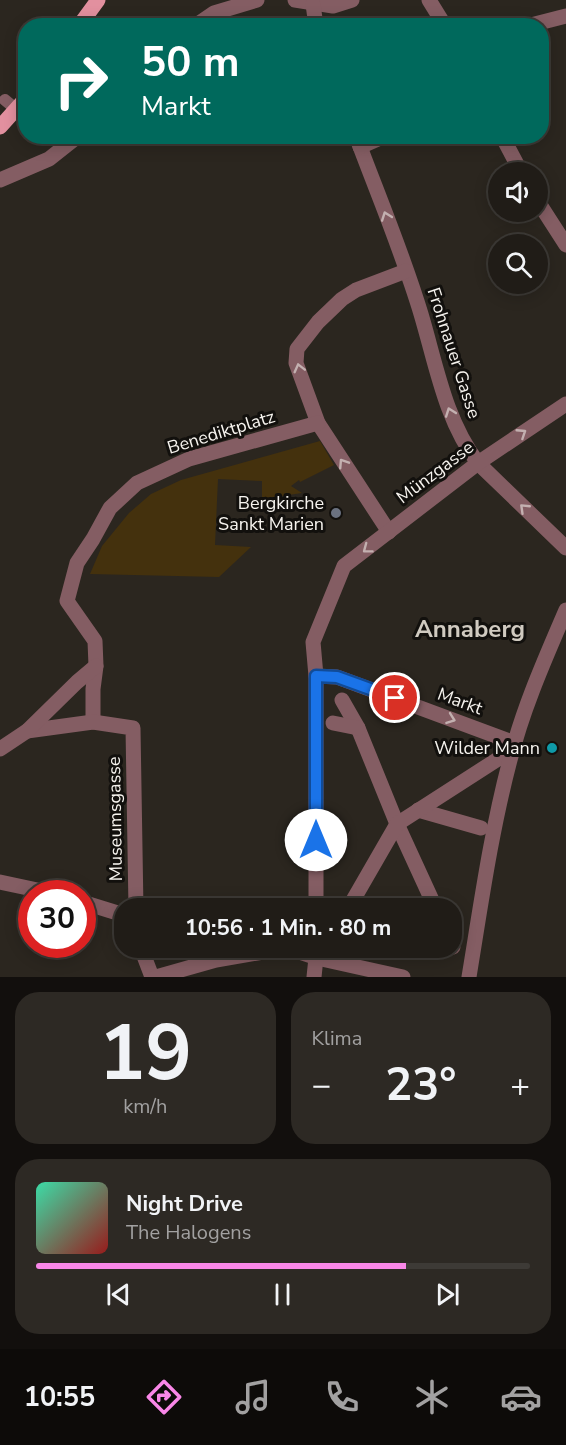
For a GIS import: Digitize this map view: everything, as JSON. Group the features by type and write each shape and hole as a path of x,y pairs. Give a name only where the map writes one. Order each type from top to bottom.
{"main road":[{"path":"85,18 98,0"},
{"path":"0,127 16,103"}],"street":[{"path":"207,18 214,13 257,0"},
{"path":"295,0 333,6 352,0"},
{"path":"429,0 440,18"},
{"path":"313,4 315,18"},
{"path":"549,20 566,16"},
{"path":"0,180 49,159 68,144"},
{"name":"Frohnauer Gasse","path":"359,144 406,271 453,419 468,451 566,549"},
{"path":"506,144 516,162"},
{"path":"548,215 564,237"},
{"name":"Münzgasse","path":"389,532 318,423 296,363 297,349 318,322 342,299 356,290 406,271"},
{"name":"Münzgasse","path":"316,676 312,642 344,566 478,463 566,404"},
{"name":"Benediktplatz","path":"93,722 96,666 94,641 67,601 77,563 110,508 137,483 189,459 318,423"},
{"path":"469,977 493,832 515,743 527,705 566,610"},
{"path":"0,749 27,731 96,666"},
{"path":"316,676 316,898"},
{"name":"Markt","path":"316,676 337,677 515,743"},
{"path":"342,700 358,728 431,898"},
{"path":"27,731 93,722"},
{"name":"Museumsgasse","path":"93,722 133,728 136,898"},
{"path":"333,723 358,728"},
{"path":"354,898 398,824 498,759"},
{"path":"418,810 481,828"},
{"path":"0,882 18,886"},
{"path":"96,906 114,912"},
{"path":"145,958 154,977 228,958"},
{"path":"314,977 316,958"},
{"path":"335,958 403,977"}],"shaded area":[{"path":"320,441 334,465 300,482 299,480 291,486 302,493 262,499 262,481 218,479 215,545 251,547 219,577 90,574 102,546 129,513 151,494 181,480"}],"place":[{"name":"Bergkirche Sankt Marien","path":"336,513"},
{"name":"Wilder Mann","path":"552,748"}],"district":[{"name":"Annaberg","path":"470,629"}],"route":[{"path":"316,840 316,676 337,677 395,698"}]}
